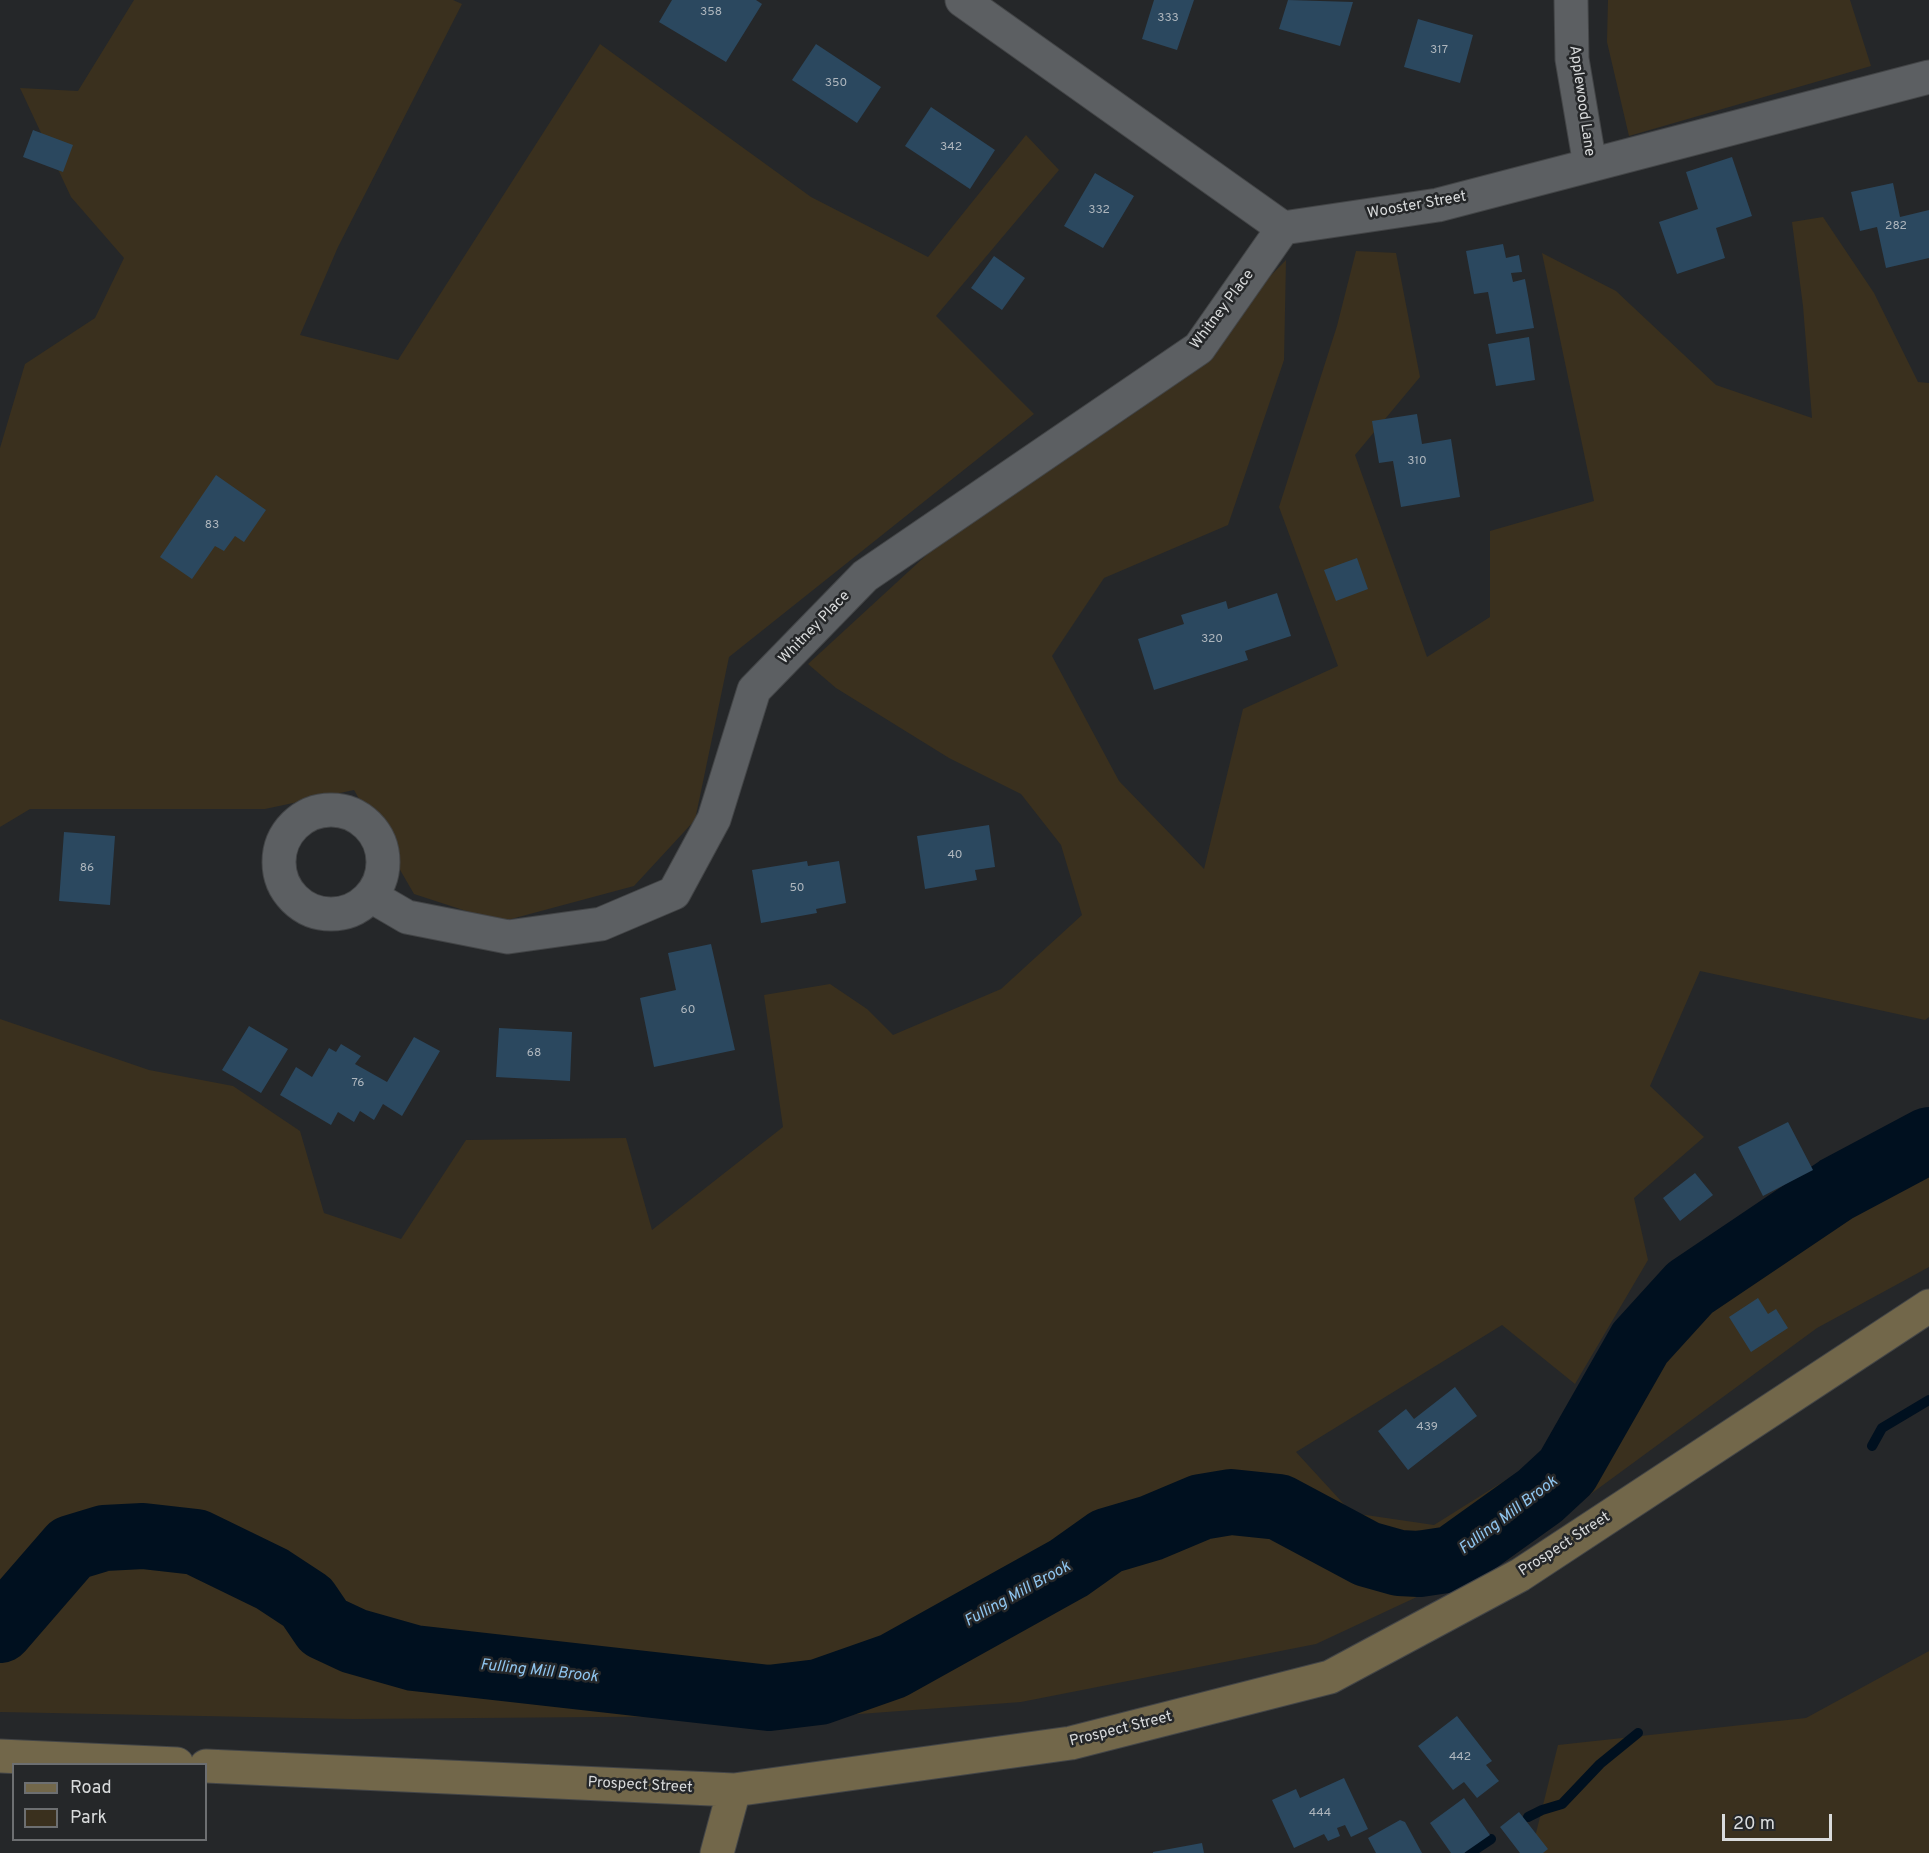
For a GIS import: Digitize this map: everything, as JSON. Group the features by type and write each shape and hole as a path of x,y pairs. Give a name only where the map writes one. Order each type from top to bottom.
{"main road":[{"name":"Prospect Street","path":"207,1766 734,1790 1071,1743 1330,1677 1520,1575 1929,1306"},
{"path":"0,1756 155,1763"},
{"path":"717,1853 734,1790"}],"street":[{"path":"962,0 1283,228"},
{"name":"Applewood Lane","path":"1571,0 1572,59 1590,165"},
{"name":"Wooster Street","path":"1283,228 1438,205 1929,77"},
{"name":"Whitney Place","path":"370,896 407,917 508,937 601,924 674,893 714,819 754,690 865,576 1199,348 1283,228"}],"green space":[{"path":"134,0 453,0 462,4 338,247 300,335 398,360 600,44 811,197 928,257 1026,135 1059,170 936,316 1034,414 729,657 695,820 634,886 500,922 414,894 354,790 265,809 30,809 0,827 0,448 25,364 95,318 124,258 71,197 20,88 78,91"},
{"path":"1608,0 1850,0 1871,66 1629,136 1607,42"},
{"path":"1823,217 1874,293 1918,382 1929,383 1929,1017 1925,1020 1700,971 1650,1086 1704,1137 1634,1198 1648,1260 1575,1384 1502,1325 1296,1452 1352,1513 1434,1525 1552,1451 1718,1251 1755,1217 1929,1129 1929,1267 1817,1328 1509,1554 1316,1644 1021,1702 846,1715 354,1719 0,1712 0,1019 149,1070 233,1086 300,1131 324,1213 401,1239 466,1140 626,1138 652,1230 783,1127 764,995 830,984 867,1009 893,1035 1001,989 1082,915 1061,845 1021,794 949,758 836,688 808,664 933,549 1139,410 1286,260 1284,360 1228,525 1104,578 1052,656 1119,781 1204,869 1243,709 1338,666 1279,507 1337,326 1356,251 1396,253 1420,377 1355,455 1427,657 1490,617 1490,531 1594,501 1542,253 1616,291 1716,385 1812,418 1803,306 1792,222"},
{"path":"1929,1651 1929,1853 1531,1853 1558,1745 1806,1718"}],"building":[{"path":"672,0 756,0 762,4 726,62 659,22"},
{"path":"1154,0 1194,0 1177,50 1142,39"},
{"path":"1288,0 1353,2 1340,46 1279,29"},
{"path":"1418,19 1473,35 1460,83 1404,67"},
{"path":"816,44 881,87 857,123 792,80"},
{"path":"931,107 995,150 970,189 905,146"},
{"path":"33,130 73,145 63,172 23,157"},
{"path":"1732,157 1752,216 1716,228 1725,258 1677,274 1659,222 1698,209 1686,172"},
{"path":"1095,173 1134,196 1103,248 1064,226"},
{"path":"1893,183 1900,217 1929,210 1929,258 1886,268 1877,227 1860,231 1851,192"},
{"path":"1503,244 1506,258 1519,255 1522,272 1511,273 1513,282 1525,279 1534,328 1496,334 1488,292 1474,294 1466,251"},
{"path":"994,256 1025,278 1002,310 971,288"},
{"path":"1529,337 1535,380 1496,386 1488,344"},
{"path":"1417,414 1422,444 1451,439 1460,497 1401,507 1393,461 1379,463 1372,421"},
{"path":"216,475 266,510 244,542 235,536 224,551 215,546 192,579 160,557"},
{"path":"1357,558 1368,589 1336,601 1324,570"},
{"path":"1277,593 1291,636 1245,651 1248,660 1154,690 1138,639 1184,624 1181,615 1226,601 1228,609"},
{"path":"989,825 995,867 975,870 977,880 925,889 917,836"},
{"path":"64,832 115,836 110,905 59,901"},
{"path":"807,861 808,866 839,861 846,903 816,909 817,913 761,923 752,870"},
{"path":"711,944 735,1050 654,1067 640,998 676,990 668,953"},
{"path":"249,1026 288,1049 261,1093 222,1070"},
{"path":"499,1028 572,1032 570,1081 496,1077"},
{"path":"414,1037 440,1051 402,1116 383,1104 374,1120 360,1111 354,1122 338,1112 331,1125 280,1095 296,1067 312,1077 329,1048 336,1052 341,1044 361,1056 355,1064 387,1082"},
{"path":"1788,1122 1813,1170 1763,1196 1738,1147"},
{"path":"1695,1173 1713,1195 1680,1221 1663,1198"},
{"path":"1758,1298 1768,1314 1776,1309 1788,1328 1751,1352 1729,1317"},
{"path":"1455,1387 1477,1416 1408,1470 1378,1431 1406,1409 1414,1419"},
{"path":"1457,1716 1492,1761 1486,1765 1499,1781 1477,1798 1464,1782 1453,1790 1418,1746"},
{"path":"1344,1778 1368,1829 1351,1837 1345,1825 1337,1828 1340,1836 1328,1841 1324,1834 1294,1848 1272,1800 1296,1789 1300,1798"},
{"path":"1464,1798 1490,1835 1464,1853 1451,1853 1430,1823"},
{"path":"1519,1812 1548,1849 1543,1853 1520,1853 1500,1827"},
{"path":"1400,1820 1405,1822 1422,1853 1376,1853 1368,1838"},
{"path":"1202,1843 1204,1853 1153,1853 1153,1852"}],"waterway":[{"name":"Fulling Mill Brook","path":"0,1630 71,1548 104,1538 143,1536 196,1542 272,1579 307,1602 324,1627 354,1641 414,1658 769,1698 819,1692 893,1666 1069,1568 1107,1541 1151,1528 1201,1507 1231,1502 1279,1507 1367,1554 1399,1563 1419,1564 1452,1559 1540,1496 1567,1471 1640,1343 1690,1288 1837,1189 1929,1140"},
{"path":"1872,1446 1882,1428 1929,1400"},
{"path":"1528,1817 1562,1804 1600,1764 1638,1733"},
{"path":"1470,1853 1491,1839"}]}
